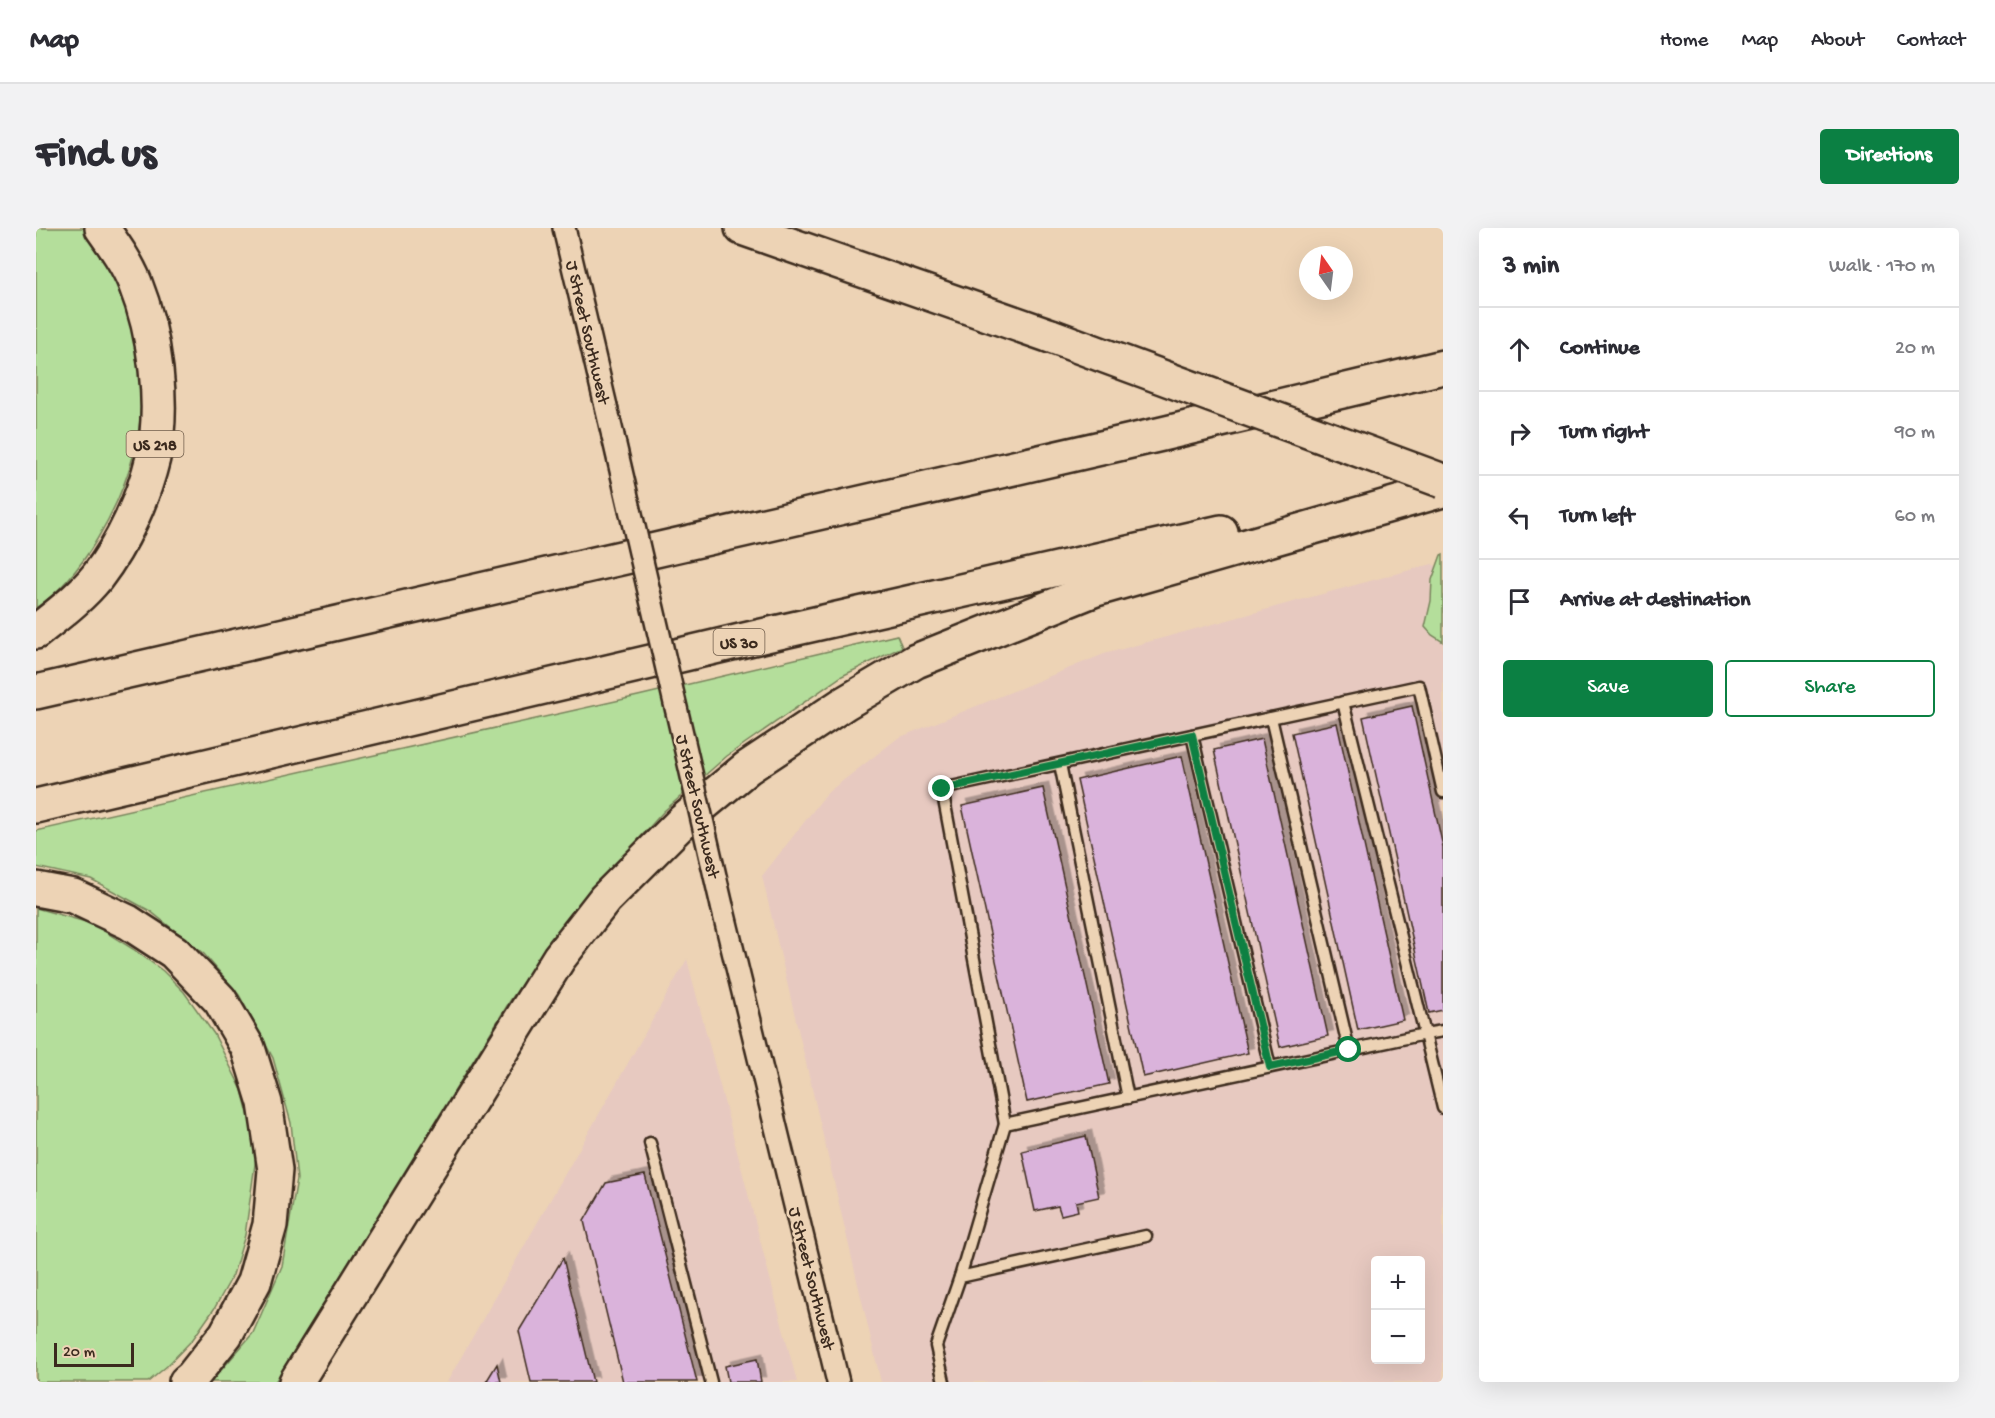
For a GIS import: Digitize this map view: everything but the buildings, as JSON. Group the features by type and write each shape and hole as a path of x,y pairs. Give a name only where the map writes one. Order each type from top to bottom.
{"highway":[{"name":"US 218","path":"36,632 68,606 96,578 118,545 138,504 153,457 158,420 156,372 148,325 134,282 102,228"},
{"path":"742,228 1051,336 1443,481"},
{"path":"36,692 1443,367"},
{"name":"US 30","path":"36,806 753,638 1443,481"},
{"path":"296,1382 559,958 605,899 683,821 747,768 845,703 916,661 1093,590 1443,490"},
{"path":"36,889 73,897 128,922 174,952 220,1000 248,1048 266,1103 275,1170 270,1225 254,1282 226,1334 186,1382"}],"street":[{"name":"J Street Southwest","path":"564,228 722,906 838,1382"}],"lane":[{"path":"944,1382 936,1346 960,1277 1005,1124 942,789 1419,686 1443,792"},
{"path":"1343,702 1443,1108"},
{"path":"1271,718 1349,1050"},
{"path":"1192,735 1270,1067"},
{"path":"1060,764 1128,1098"},
{"path":"1005,1124 1443,1030"},
{"path":"650,1143 711,1382"},
{"path":"960,1277 1146,1236"}],"shaded area":[{"path":"1432,564 1443,569 1443,1379 1439,1382 881,1382 762,876 827,793 898,738 1104,654"},
{"path":"687,959 797,1382 447,1382"}],"green space":[{"path":"36,228 86,228 107,261 125,302 139,346 143,385 134,453 128,474 109,517 84,559 69,578 53,595 36,608"},
{"path":"1443,554 1443,642 1425,627 1431,601 1432,580"},
{"path":"897,635 902,647 842,676 727,756 664,811 565,921 510,1001 275,1382 211,1382 253,1333 282,1266 297,1179 291,1123 273,1058 239,995 204,954 150,911 91,879 36,867 36,831 638,696"},
{"path":"36,908 93,924 163,971 184,992 214,1034 242,1090 252,1129 256,1157 245,1235 233,1275 214,1309 193,1339 148,1382 36,1382"}],"route":[{"path":"942,789 1192,735 1270,1067 1349,1050"}]}
